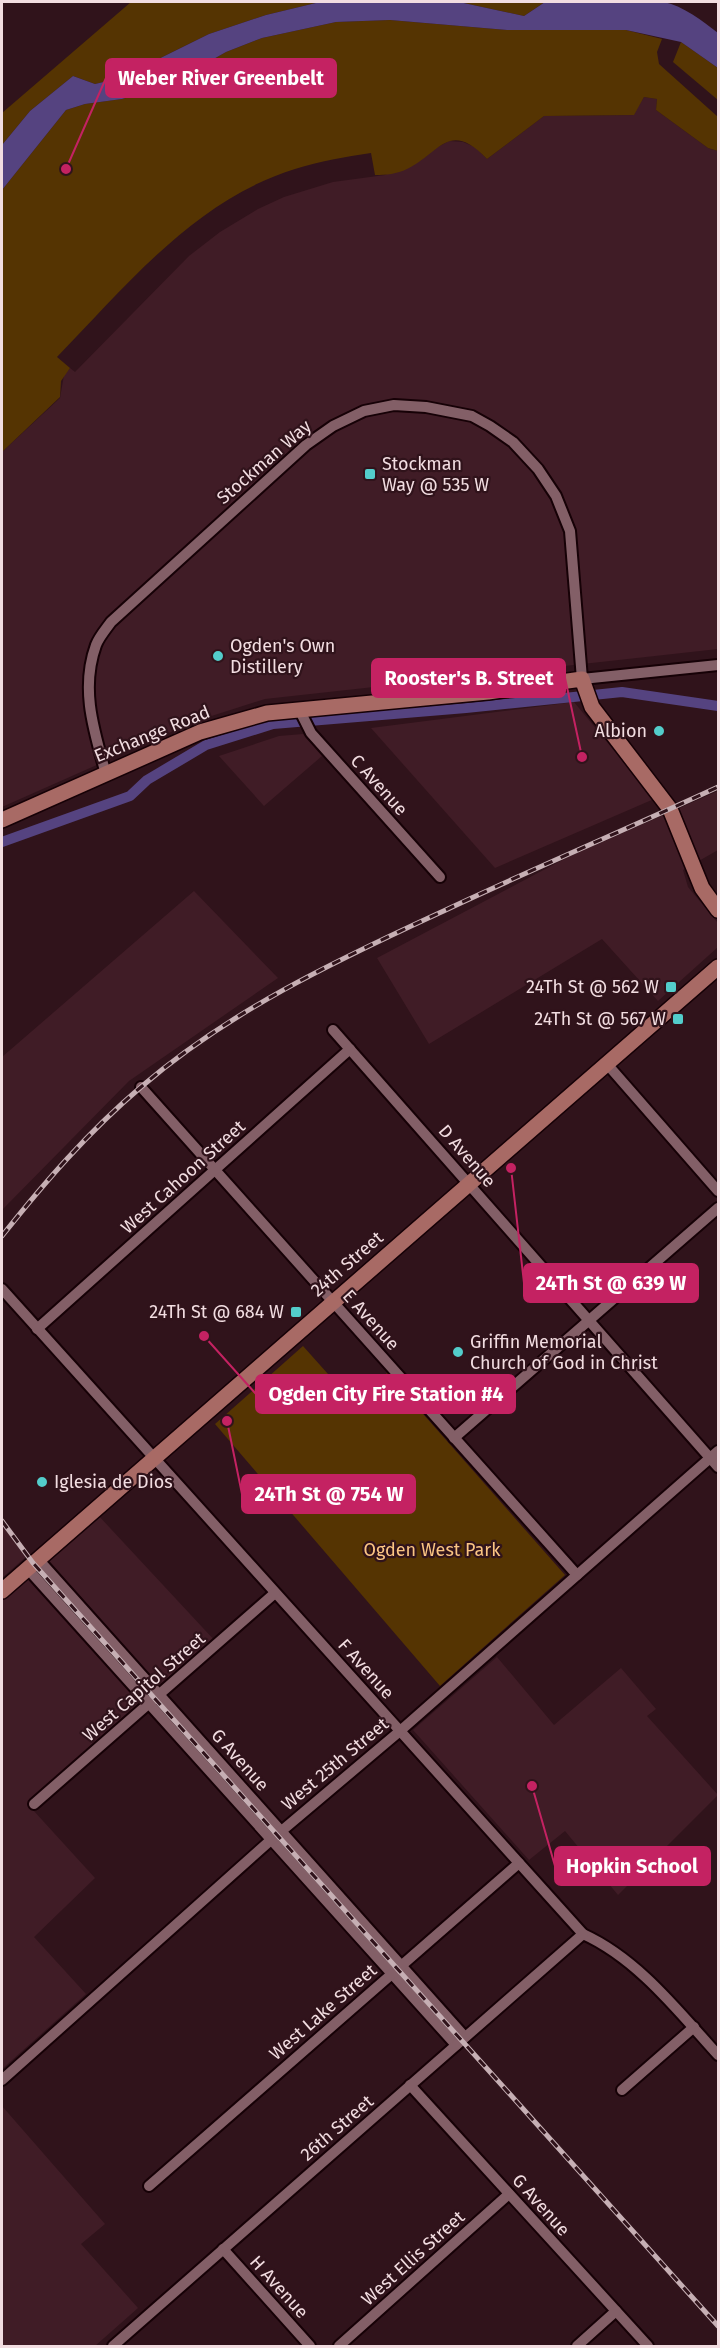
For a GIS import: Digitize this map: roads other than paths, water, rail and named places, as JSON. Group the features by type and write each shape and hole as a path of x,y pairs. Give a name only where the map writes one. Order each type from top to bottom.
{"main road":[{"path":"583,684 592,707 670,809 702,888 718,910"},
{"name":"Exchange Road","path":"2,820 200,732 267,713 583,684"},
{"name":"24th Street","path":"2,1591 718,967"}],"street":[{"name":"Stockman Way","path":"106,774 92,724 88,698 90,670 97,644 111,622 306,445 333,426 364,411 394,405 426,407 472,416 513,442 538,469 556,496 570,531 583,684"},
{"name":"Exchange Road","path":"583,684 718,665"},
{"name":"C Avenue","path":"300,711 310,733 440,877"},
{"name":"D Avenue","path":"333,1030 589,1320 715,1454 718,1467"},
{"name":"West Cahoon Street","path":"37,1329 350,1049"},
{"path":"607,1064 718,1191"},
{"name":"E Avenue","path":"141,1087 577,1575"},
{"path":"454,1438 718,1208"},
{"name":"F Avenue","path":"2,1289 583,1934 604,1943 652,1983 718,2055"},
{"name":"West 25th Street","path":"2,2080 272,1839 400,1731 715,1454"},
{"name":"G Avenue","path":"33,1563 160,1696 465,2037"},
{"name":"G Avenue","path":"33,1563 150,1704 456,2045"},
{"name":"West Capitol Street","path":"34,1804 275,1593"},
{"name":"West Lake Street","path":"149,2186 519,1863"},
{"name":"26th Street","path":"113,2346 583,1934"},
{"path":"622,2090 694,2027"},
{"name":"G Avenue","path":"410,2085 648,2346"},
{"name":"West Ellis Street","path":"339,2346 509,2194"},
{"name":"H Avenue","path":"224,2249 310,2346"},
{"path":"577,2346 616,2312"}],"waterway":[{"path":"2,842 130,796 147,780 206,745 273,724 622,692 718,706"}],"railway":[{"path":"2,1236 67,1158 122,1104 174,1060 245,1012 321,970 398,932 718,787"},
{"path":"2,1521 33,1563 718,2326"}],"place":[{"name":"Weber River Greenbelt","path":"66,169"},
{"name":"Stockman Way @ 535 W","path":"370,474"},
{"name":"Ogden's Own Distillery","path":"218,656"},
{"name":"Albion","path":"659,731"},
{"name":"Rooster's B. Street","path":"582,757"},
{"name":"24Th St @ 562 W","path":"671,987"},
{"name":"24Th St @ 567 W","path":"678,1019"},
{"name":"24Th St @ 639 W","path":"511,1168"},
{"name":"24Th St @ 684 W","path":"296,1312"},
{"name":"Ogden City Fire Station #4","path":"204,1336"},
{"name":"Griffin Memorial Church of God in Christ","path":"458,1352"},
{"name":"24Th St @ 754 W","path":"227,1421"},
{"name":"Iglesia de Dios","path":"42,1482"},
{"name":"Hopkin School","path":"532,1786"}],"park label":[{"name":"Ogden West Park","path":"432,1550"}]}
